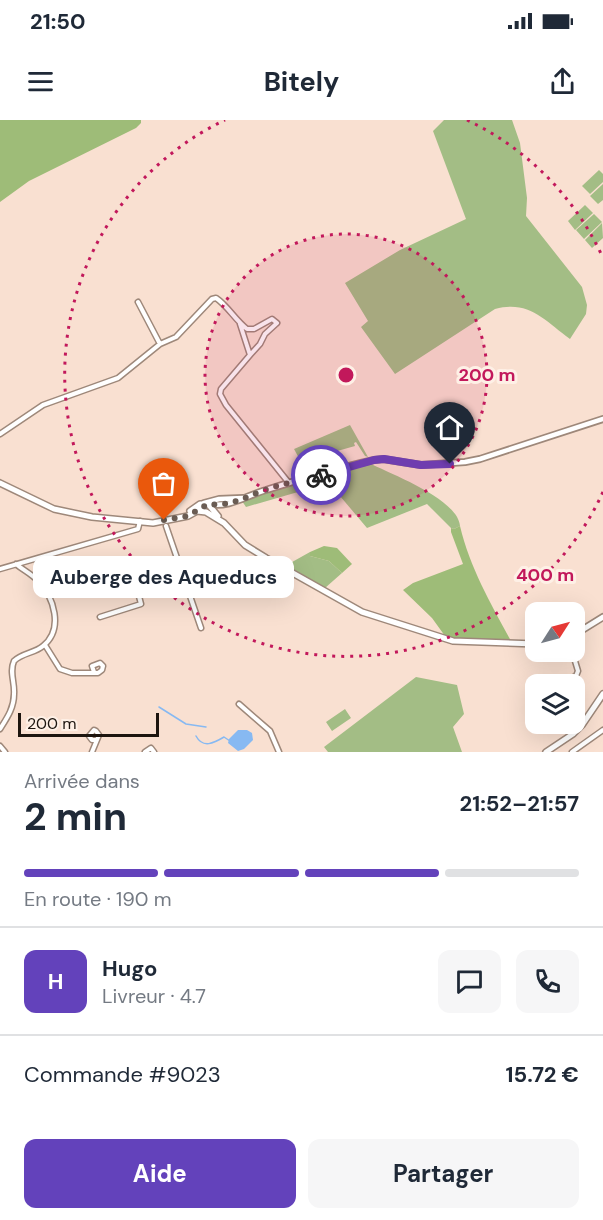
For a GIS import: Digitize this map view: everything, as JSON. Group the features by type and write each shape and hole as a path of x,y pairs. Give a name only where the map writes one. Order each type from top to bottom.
{"main road":[{"path":"0,483 54,509 78,515 165,524 200,504 208,504 215,508 224,523"},
{"path":"181,516 188,516 197,511 206,512 224,523 245,544 266,558 363,612 453,641 525,644"},
{"path":"585,628 603,617"},
{"path":"546,752 573,734 582,725 603,694"}],"street":[{"path":"0,434 43,405 118,378 160,344 176,337 212,299 216,298 247,329 254,329 272,320 277,323 265,334 260,344 221,389 220,394 226,405 289,483"},
{"path":"138,302 160,344"},
{"path":"240,324 250,355"},
{"path":"215,508 243,501 289,483 374,460 384,459 421,465 480,459 603,419"},
{"path":"200,504 219,499 246,498"},
{"path":"197,511 219,499"},
{"path":"206,512 208,504"},
{"path":"0,569 138,529 140,522"},
{"path":"165,524 201,628"},
{"path":"0,729 13,705 15,693 11,667 14,661 19,656 45,645 54,627 55,615 45,589 38,580 16,564"},
{"path":"100,617 141,604 136,585 140,579 180,567"},
{"path":"45,645 60,669 72,674 94,672"},
{"path":"239,704 270,731 279,752"},
{"path":"572,752 603,730"},
{"path":"92,752 96,740"},
{"path":"0,746 5,752"},
{"path":"145,752 151,748 154,752"}],"green space":[{"path":"0,120 141,120 141,123 136,128 29,181 0,202"},
{"path":"444,120 512,120 520,143 527,198 526,216 582,287 587,305 586,314 570,339 544,319 527,310 517,307 495,309 395,374 361,327 368,321 345,283 400,250 466,219 433,131"},
{"path":"599,170 603,174 603,182 590,194 582,186"},
{"path":"603,184 603,200 598,204 590,196"},
{"path":"585,205 593,213 575,230 568,221"},
{"path":"594,214 602,222 584,239 576,230"},
{"path":"602,223 603,238 592,248 585,240"},
{"path":"350,425 368,457 356,442 355,446 306,458 307,464 326,458 329,470 311,475 307,473 294,449"},
{"path":"369,463 436,497 448,506 460,526 451,528 427,504 367,528 329,483 246,507 242,501 265,493"},
{"path":"460,526 475,571 511,641 445,636 432,618 403,590 413,583 463,564 451,532 451,528"},
{"path":"324,546 337,548 352,564 342,573 329,561 310,556 310,552"},
{"path":"310,552 310,556 329,561 342,573 325,588 285,566"},
{"path":"416,677 457,685 464,714 453,727 462,752 328,752 324,747"},
{"path":"345,709 351,718 332,731 326,722"}],"water":[{"path":"238,730 247,730 252,733 253,740 244,749 238,751 228,743"}],"waterway":[{"path":"159,707 186,724 206,727"},
{"path":"196,736 205,744 213,743 224,737 230,741"}],"way so far":[{"path":"164,520 188,516 208,504 243,501 262,491 321,475"}],"place":[{"name":"Auberge des Aqueducs","path":"164,520"}],"route":[{"path":"321,475 384,459 421,465 450,464"}]}
